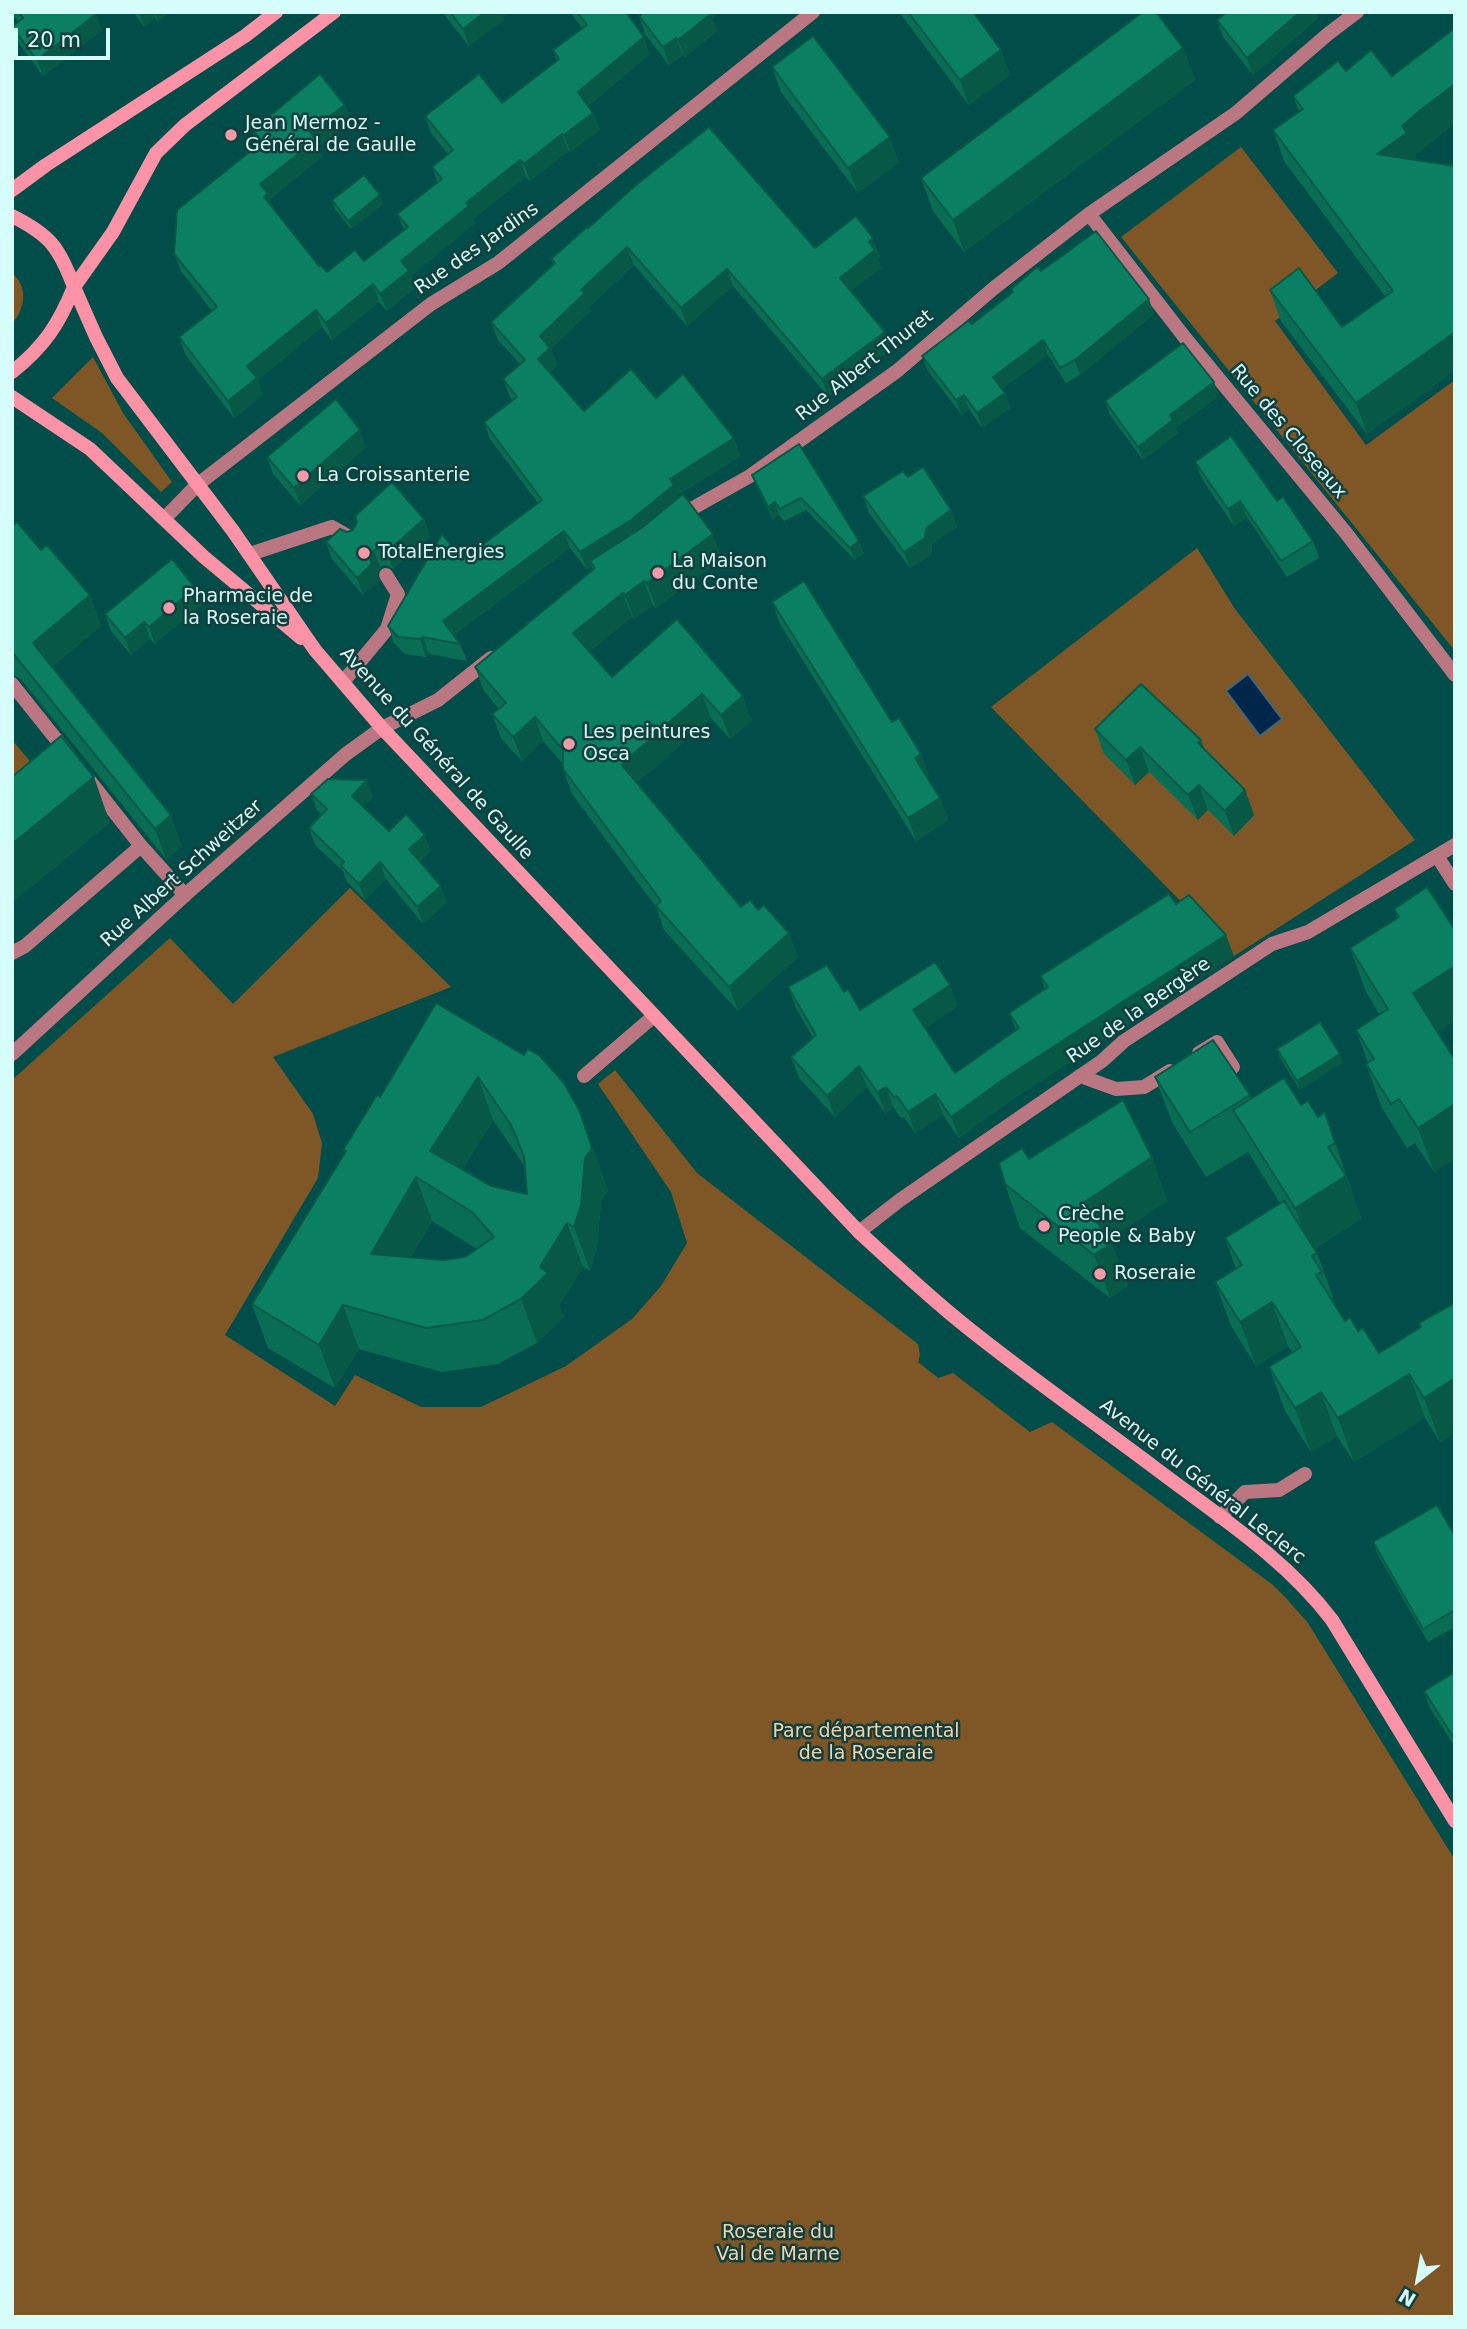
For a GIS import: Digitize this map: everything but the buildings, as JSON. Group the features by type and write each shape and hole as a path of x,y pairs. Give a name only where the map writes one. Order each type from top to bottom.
{"main road":[{"path":"12,190 46,165 245,36 276,12"},
{"path":"12,372 50,335 66,308 74,287 113,232 156,153 185,125 334,12"},
{"name":"Avenue du Général de Gaulle","path":"12,216 46,235 62,256 96,337 117,378 250,555 315,650 382,727 654,1016"},
{"name":"Avenue du Général de Gaulle","path":"12,397 90,449 204,557 315,650"},
{"name":"Avenue du Général Leclerc","path":"654,1016 859,1232 906,1275 964,1324 1220,1517 1312,1593 1332,1620 1455,1821"}],"street":[{"name":"Rue des Jardins","path":"164,519 197,485 431,304 498,263 813,12"},
{"name":"Rue Albert Thuret","path":"663,528 683,512 750,476 897,371 994,288 1089,214 1236,113 1357,12"},
{"name":"Rue des Closeaux","path":"1089,214 1186,339 1346,533 1455,675"},
{"path":"250,555 332,527 354,539"},
{"path":"343,682 387,629 398,594 386,575"},
{"path":"382,727 438,700 506,646"},
{"path":"12,684 73,760 63,768"},
{"name":"Rue Albert Schweitzer","path":"12,1054 185,895 346,754 382,727"},
{"path":"82,771 141,846 185,895"},
{"name":"Rue de la Bergère","path":"859,1232 900,1200 1102,1061 1124,1041 1263,949 1308,932 1455,845"},
{"path":"12,953 25,946 141,846"},
{"path":"1437,856 1455,884"},
{"path":"584,1076 654,1016"},
{"path":"1080,1076 1116,1088 1144,1087 1217,1042 1233,1067"},
{"path":"1220,1517 1245,1492 1279,1490 1305,1474"}],"green space":[{"path":"1241,147 1338,273 1275,321 1366,445 1455,380 1455,651 1121,237"},
{"path":"12,273 21,285 23,298 20,311 12,324"},
{"path":"93,357 123,413 172,482 161,492 102,433 52,398"},
{"path":"1197,548 1235,609 1415,840 1234,956 991,707"},
{"path":"12,740 35,767 12,788"},
{"name":"Parc départemental de la Roseraie","path":"350,888 451,987 273,1057 313,1114 322,1143 318,1178 225,1335 335,1406 355,1375 421,1407 481,1407 566,1366 632,1319 661,1286 687,1243 671,1192 598,1084 615,1070 697,1173 918,1344 918,1362 938,1378 953,1373 1030,1432 1052,1422 1273,1585 1308,1623 1455,1860 1455,2317 12,2317 12,1080 170,938 233,1004"}],"water":[{"path":"1248,674 1282,719 1260,736 1226,691"}],"place":[{"name":"Jean Mermoz - Général de Gaulle","path":"231,135"},
{"name":"La Croissanterie","path":"303,476"},
{"name":"TotalEnergies","path":"364,553"},
{"name":"La Maison du Conte","path":"658,573"},
{"name":"Pharmacie de la Roseraie","path":"169,608"},
{"name":"Les peintures Osca","path":"569,744"},
{"name":"Crèche People & Baby","path":"1044,1226"},
{"name":"Roseraie","path":"1100,1274"}],"park label":[{"name":"Roseraie du Val de Marne","path":"778,2244"}]}
